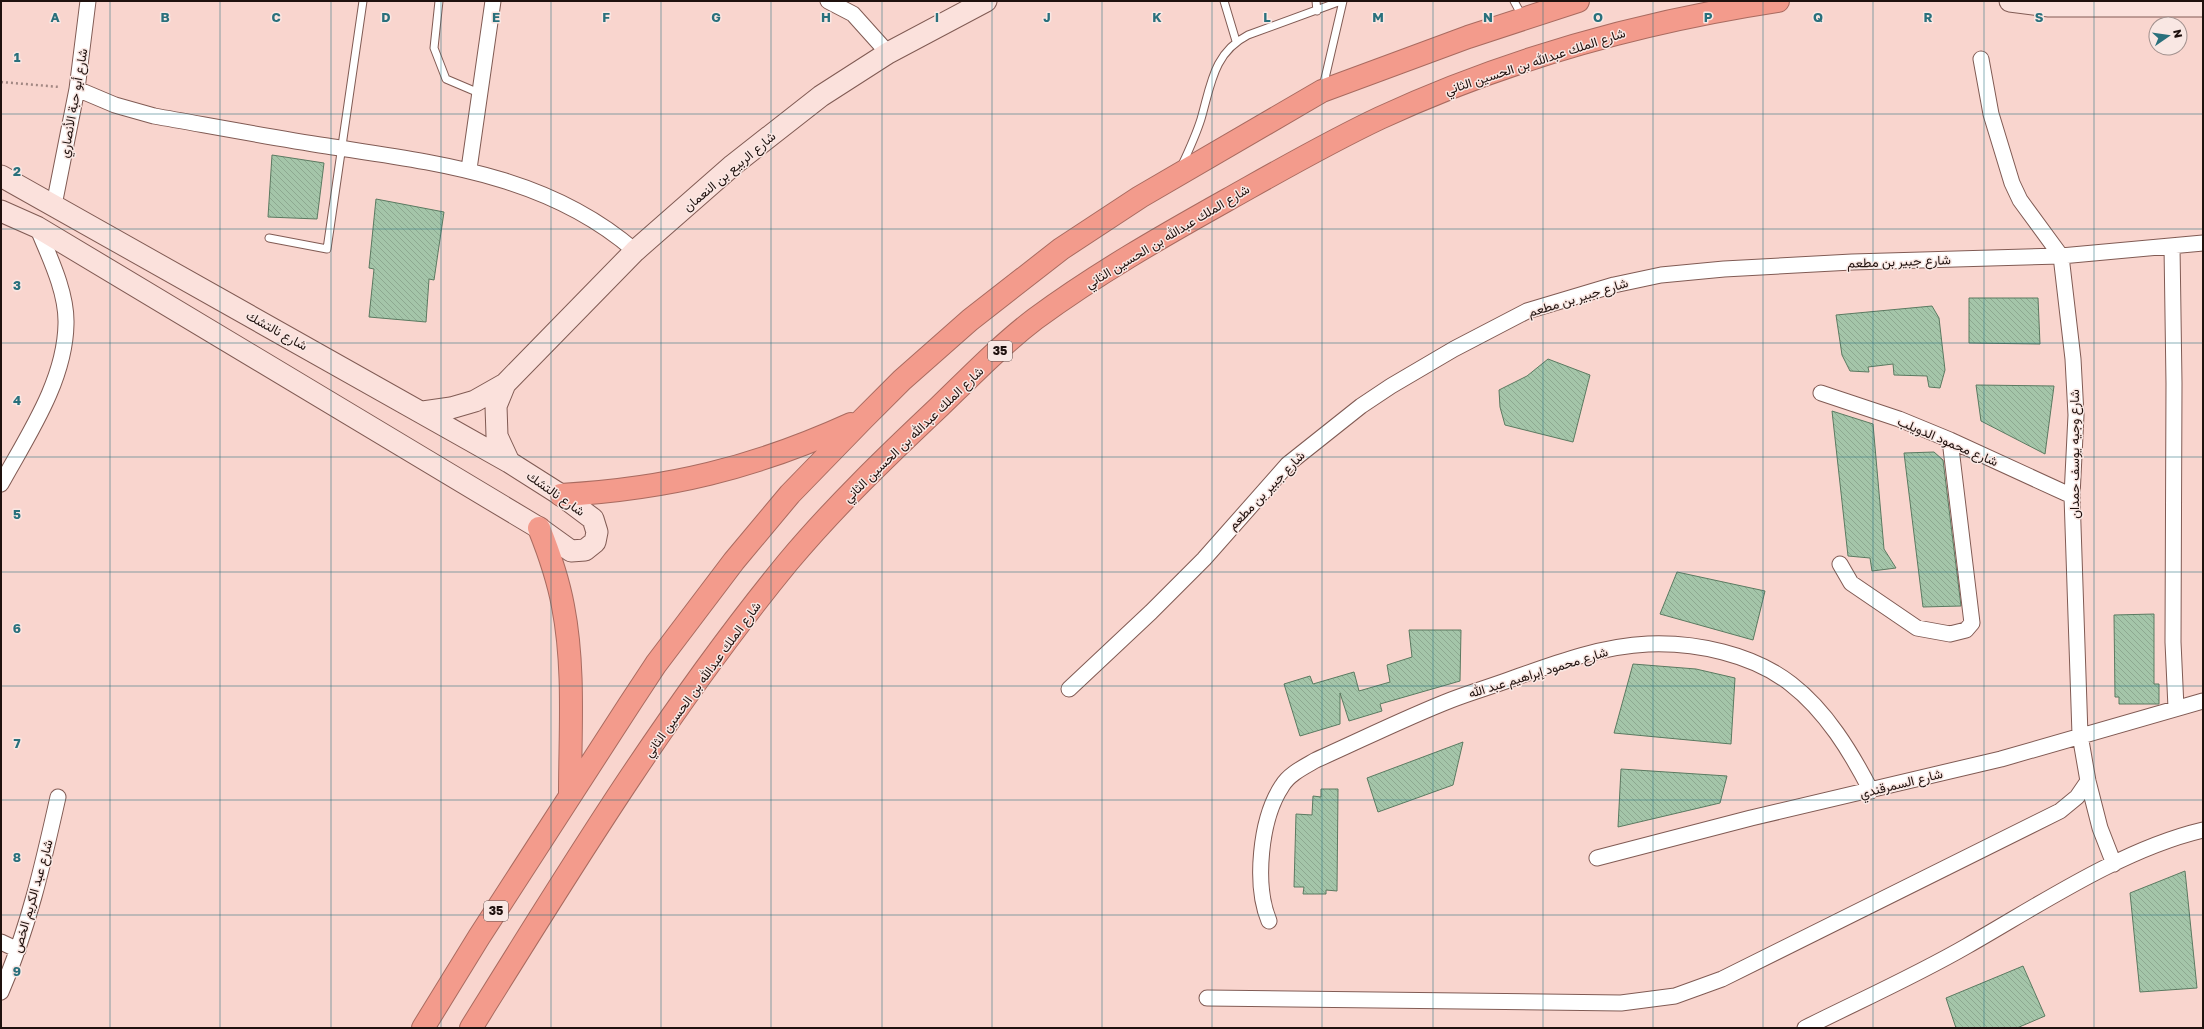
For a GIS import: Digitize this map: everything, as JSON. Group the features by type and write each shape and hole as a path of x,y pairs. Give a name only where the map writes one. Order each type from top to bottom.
{"highway":[{"name":"35","path":"423,1028 570,794 656,664 734,561 790,494 902,380 970,320 1061,249 1133,201 1322,91 1519,9 1578,1"},
{"name":"شارع الملك عبدالله بن الحسين الثاني","path":"471,1028 598,826 691,691 788,562 863,479 1031,322 1100,274 1178,228 1322,147 1408,106 1503,69 1614,34 1669,20 1778,1"},
{"path":"561,495 650,487 736,468 779,454 863,419"},
{"path":"539,528 556,575 563,606 568,641 570,672 570,794"}],"main road":[{"name":"شارع الربيع بن النعمان","path":"423,412 451,408 475,401 505,384 635,251 733,165 821,96 888,54 986,1"},
{"path":"2010,1 2049,6 2203,6"},
{"name":"شارع نالتشك","path":"1,176 423,412 509,462 561,495 593,519 597,532 595,542 585,550 571,551 539,528 38,228 1,210"},
{"name":"شارع الربيع بن النعمان","path":"505,384 496,406 496,436 509,462"}],"street":[{"name":"شارع أبو حبة الأنصاري","path":"54,205 77,89 88,1"},
{"path":"469,169 493,1"},
{"path":"828,1 853,14 888,54"},
{"name":"شارع وجيه يوسف حمدان","path":"1981,59 1991,114 2012,183 2020,200 2061,256 2074,367 2076,415 2072,496 2080,735 2088,781 2100,828 2114,864"},
{"path":"77,89 115,105 154,116 469,169 556,199 613,231 635,251"},
{"path":"1,484 54,385 63,352 67,323 59,278 38,228"},
{"name":"شارع جبير بن مطعم","path":"1069,689 1179,585 1288,464 1308,447 1391,386 1454,349 1527,311 1574,295 1661,275 1799,265 2061,256 2203,243"},
{"path":"2172,246 2174,383 2174,642 2176,708"},
{"name":"شارع محمود الدويلب","path":"1821,393 1899,419 1950,440 2072,496"},
{"path":"1840,564 1851,583 1917,628 1950,634 1966,630 1972,622 1950,440"},
{"name":"شارع محمود إبراهيم عبد الله","path":"1269,921 1260,892 1260,871 1266,827 1271,804 1282,785 1295,772 1316,760 1420,713 1476,690 1542,668 1612,649 1648,644 1685,646 1726,653 1760,666 1790,683 1814,706 1840,738 1856,761 1871,791"},
{"name":"شارع السمرقندي","path":"1598,858 1744,820 2001,759 2080,735 2203,701"},
{"path":"1207,998 1621,1003 1675,996 1722,979 2060,811 2076,797 2088,781"},
{"name":"شارع عبد الكريم الخص","path":"1,992 18,950 35,894 58,797"},
{"path":"1805,1028 1965,947 2114,864 2183,834 2203,830"},
{"path":"1,942 18,950"}],"lane":[{"path":"268,238 327,249 364,1"},
{"path":"439,1 434,48 446,79 479,93"},
{"path":"1224,1 1236,41"},
{"path":"1316,1 1317,11"},
{"path":"1177,175 1200,121 1219,60 1236,41 1248,34 1342,1"},
{"path":"1322,91 1342,1"}],"path":[{"path":"1,82 77,89"}],"building":[{"path":"272,155 324,163 317,219 268,217"},
{"path":"376,199 444,212 434,280 429,279 426,322 369,317 374,269 369,268"},
{"path":"1969,298 2038,298 2040,344 1969,343"},
{"path":"1932,306 1939,318 1945,370 1940,388 1929,387 1927,376 1894,375 1893,364 1868,367 1869,372 1850,371 1842,355 1836,315"},
{"path":"1548,359 1590,375 1573,442 1505,425 1500,407 1499,390 1527,376"},
{"path":"1976,385 2054,386 2045,454 1981,421"},
{"path":"1832,411 1873,424 1884,549 1896,568 1872,571 1870,558 1848,556"},
{"path":"1934,452 1943,460 1961,606 1923,607 1904,453"},
{"path":"1677,572 1765,591 1753,640 1660,614"},
{"path":"2154,614 2154,684 2159,684 2159,704 2119,704 2119,697 2115,697 2114,615"},
{"path":"1409,630 1461,630 1460,681 1380,704 1382,711 1349,721 1340,693 1340,724 1300,736 1284,684 1310,676 1313,684 1354,672 1359,691 1390,682 1387,665 1412,657"},
{"path":"1633,664 1696,669 1735,678 1731,744 1614,733"},
{"path":"1463,742 1453,785 1378,812 1367,778"},
{"path":"1621,769 1727,776 1720,803 1618,827"},
{"path":"1321,789 1338,789 1337,891 1326,890 1326,894 1303,894 1304,887 1294,887 1296,814 1312,815 1313,796 1321,797"},
{"path":"2185,871 2197,988 2140,992 2130,893"},
{"path":"2023,966 2045,1016 2017,1028 1956,1028 1946,998"}]}
